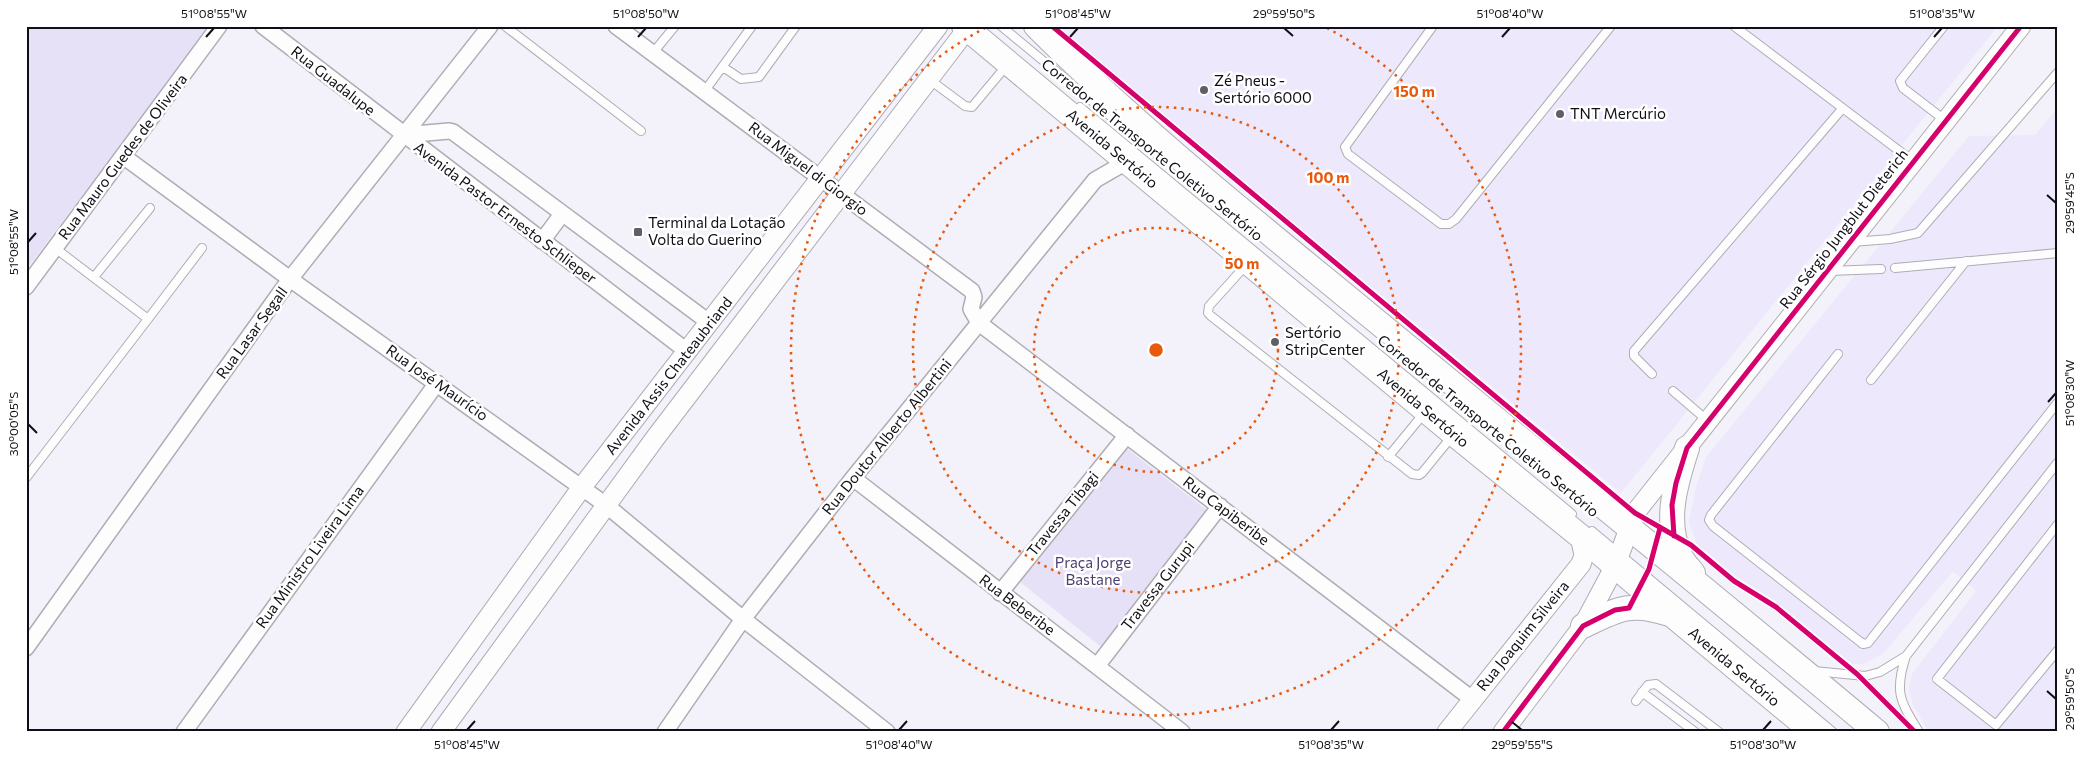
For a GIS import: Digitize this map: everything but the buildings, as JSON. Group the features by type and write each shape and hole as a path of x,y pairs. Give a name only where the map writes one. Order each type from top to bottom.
{"main road":[{"path":"1020,26 1071,61"},
{"name":"Avenida Sertório","path":"1036,26 1071,61 1228,200 1623,544 1672,615 1813,732"},
{"name":"Avenida Sertório","path":"966,28 1454,434 1583,529 1623,544 1703,586 1877,732"},
{"path":"1687,448 1676,483 1672,505 1674,536 1681,557 1703,586"},
{"path":"1584,626 1615,610 1629,608 1648,607 1672,615"}],"street":[{"name":"Rua Mauro Guedes de Oliveira","path":"26,287 219,26"},
{"name":"Rua Guadalupe","path":"263,26 403,135"},
{"name":"Rua Lasar Segall","path":"26,648 290,279 490,26"},
{"name":"Rua Miguel di Giorgio","path":"616,26 972,291 974,297 971,309 980,322"},
{"name":"Avenida Assis Chateaubriand","path":"406,732 582,487 938,26"},
{"name":"Rua Sérgio Jungblut Dieterich","path":"1623,544 1635,513 2021,26"},
{"name":"Avenida Assis Chateaubriand","path":"441,732 656,437 966,28"},
{"name":"Avenida Pastor Ernesto Schlieper","path":"403,135 451,131 710,323"},
{"name":"Avenida Pastor Ernesto Schlieper","path":"403,135 688,352"},
{"name":"Rua José Maurício","path":"124,156 290,279 606,505 744,619 887,732"},
{"name":"Rua Doutor Alberto Albertini","path":"665,732 744,619 853,478 1095,180 1128,162"},
{"path":"542,241 562,214"},
{"name":"Rua Capiberibe","path":"980,322 1472,699"},
{"name":"Rua Ministro Liveira Lima","path":"184,732 437,383"},
{"path":"635,420 656,437"},
{"name":"Travessa Tibagi","path":"1000,592 1126,435"},
{"name":"Rua Beberibe","path":"853,478 1182,732"},
{"name":"Travessa Gurupi","path":"1097,666 1220,506"},
{"name":"Rua Joaquim Silveira","path":"1447,732 1581,564 1584,556 1583,529"},
{"path":"1504,732 1584,626 1623,544"},
{"path":"444,681 467,696"}],"lane":[{"path":"505,26 641,131"},
{"path":"652,54 675,26"},
{"path":"704,92 752,26"},
{"path":"723,67 741,79 759,77 796,26"},
{"name":"Corredor de Transporte Coletivo Sertório","path":"1002,26 1171,166"},
{"path":"1433,26 1345,147 1348,154 1441,224 1446,225 1456,219 1610,26"},
{"path":"1734,26 1914,162"},
{"path":"1944,26 1900,81 1903,88 1946,121"},
{"path":"928,78 965,106 972,107 1009,63"},
{"path":"1850,242 1890,239 1918,233 2058,72"},
{"name":"Corredor de Transporte Coletivo Sertório","path":"1074,102 1583,529"},
{"path":"1652,374 1634,356 1634,351 1842,109"},
{"path":"94,277 150,208"},
{"path":"55,248 148,319"},
{"path":"26,478 202,248"},
{"path":"1895,268 2058,253"},
{"path":"1871,380 1966,261"},
{"path":"1248,262 1210,306 1208,313 1388,457 1412,474 1419,475 1454,434"},
{"path":"1827,271 1881,269"},
{"path":"1838,354 1709,520 1713,526 1863,644 1868,643 2058,402"},
{"path":"1674,391 1708,421"},
{"path":"1388,457 1426,412"},
{"path":"1793,661 1815,671 1865,676 1880,672 1906,656 2058,462"},
{"path":"2058,524 1937,679 1992,724 1996,725 2058,650"},
{"path":"1623,544 1833,732"},
{"path":"1645,554 1659,566"},
{"path":"1906,656 1901,672 1899,694 1919,732"},
{"path":"1636,700 1648,686 1656,684 1718,732"},
{"path":"1642,692 1695,732"}],"shaded area":[{"path":"1055,26 1998,26 1621,493"},
{"path":"2058,108 2058,732 1929,732 1913,705 1909,688 1912,674 1976,591 1953,571 1883,654 1863,664 1852,664 1776,601 1736,576 1697,544 1689,522 1696,487 1706,457 1969,136 2035,135"}],"green space":[{"path":"26,26 210,26 26,270"},
{"name":"Praça Jorge Bastane","path":"1126,448 1207,510 1101,647 1019,581"}],"cycle path":[{"path":"1052,26 1635,513 1691,545 1734,581 1776,607 1857,674 1915,732"},
{"path":"1674,536 1672,505 1676,483 1687,448 2021,26"},
{"path":"1503,732 1583,626 1615,610 1629,608 1649,569 1660,528"}],"place":[{"name":"Zé Pneus - Sertório 6000","path":"1204,90"},
{"name":"TNT Mercúrio","path":"1560,114"},
{"name":"Terminal da Lotação Volta do Guerino","path":"638,232"},
{"name":"Sertório StripCenter","path":"1275,342"}]}
